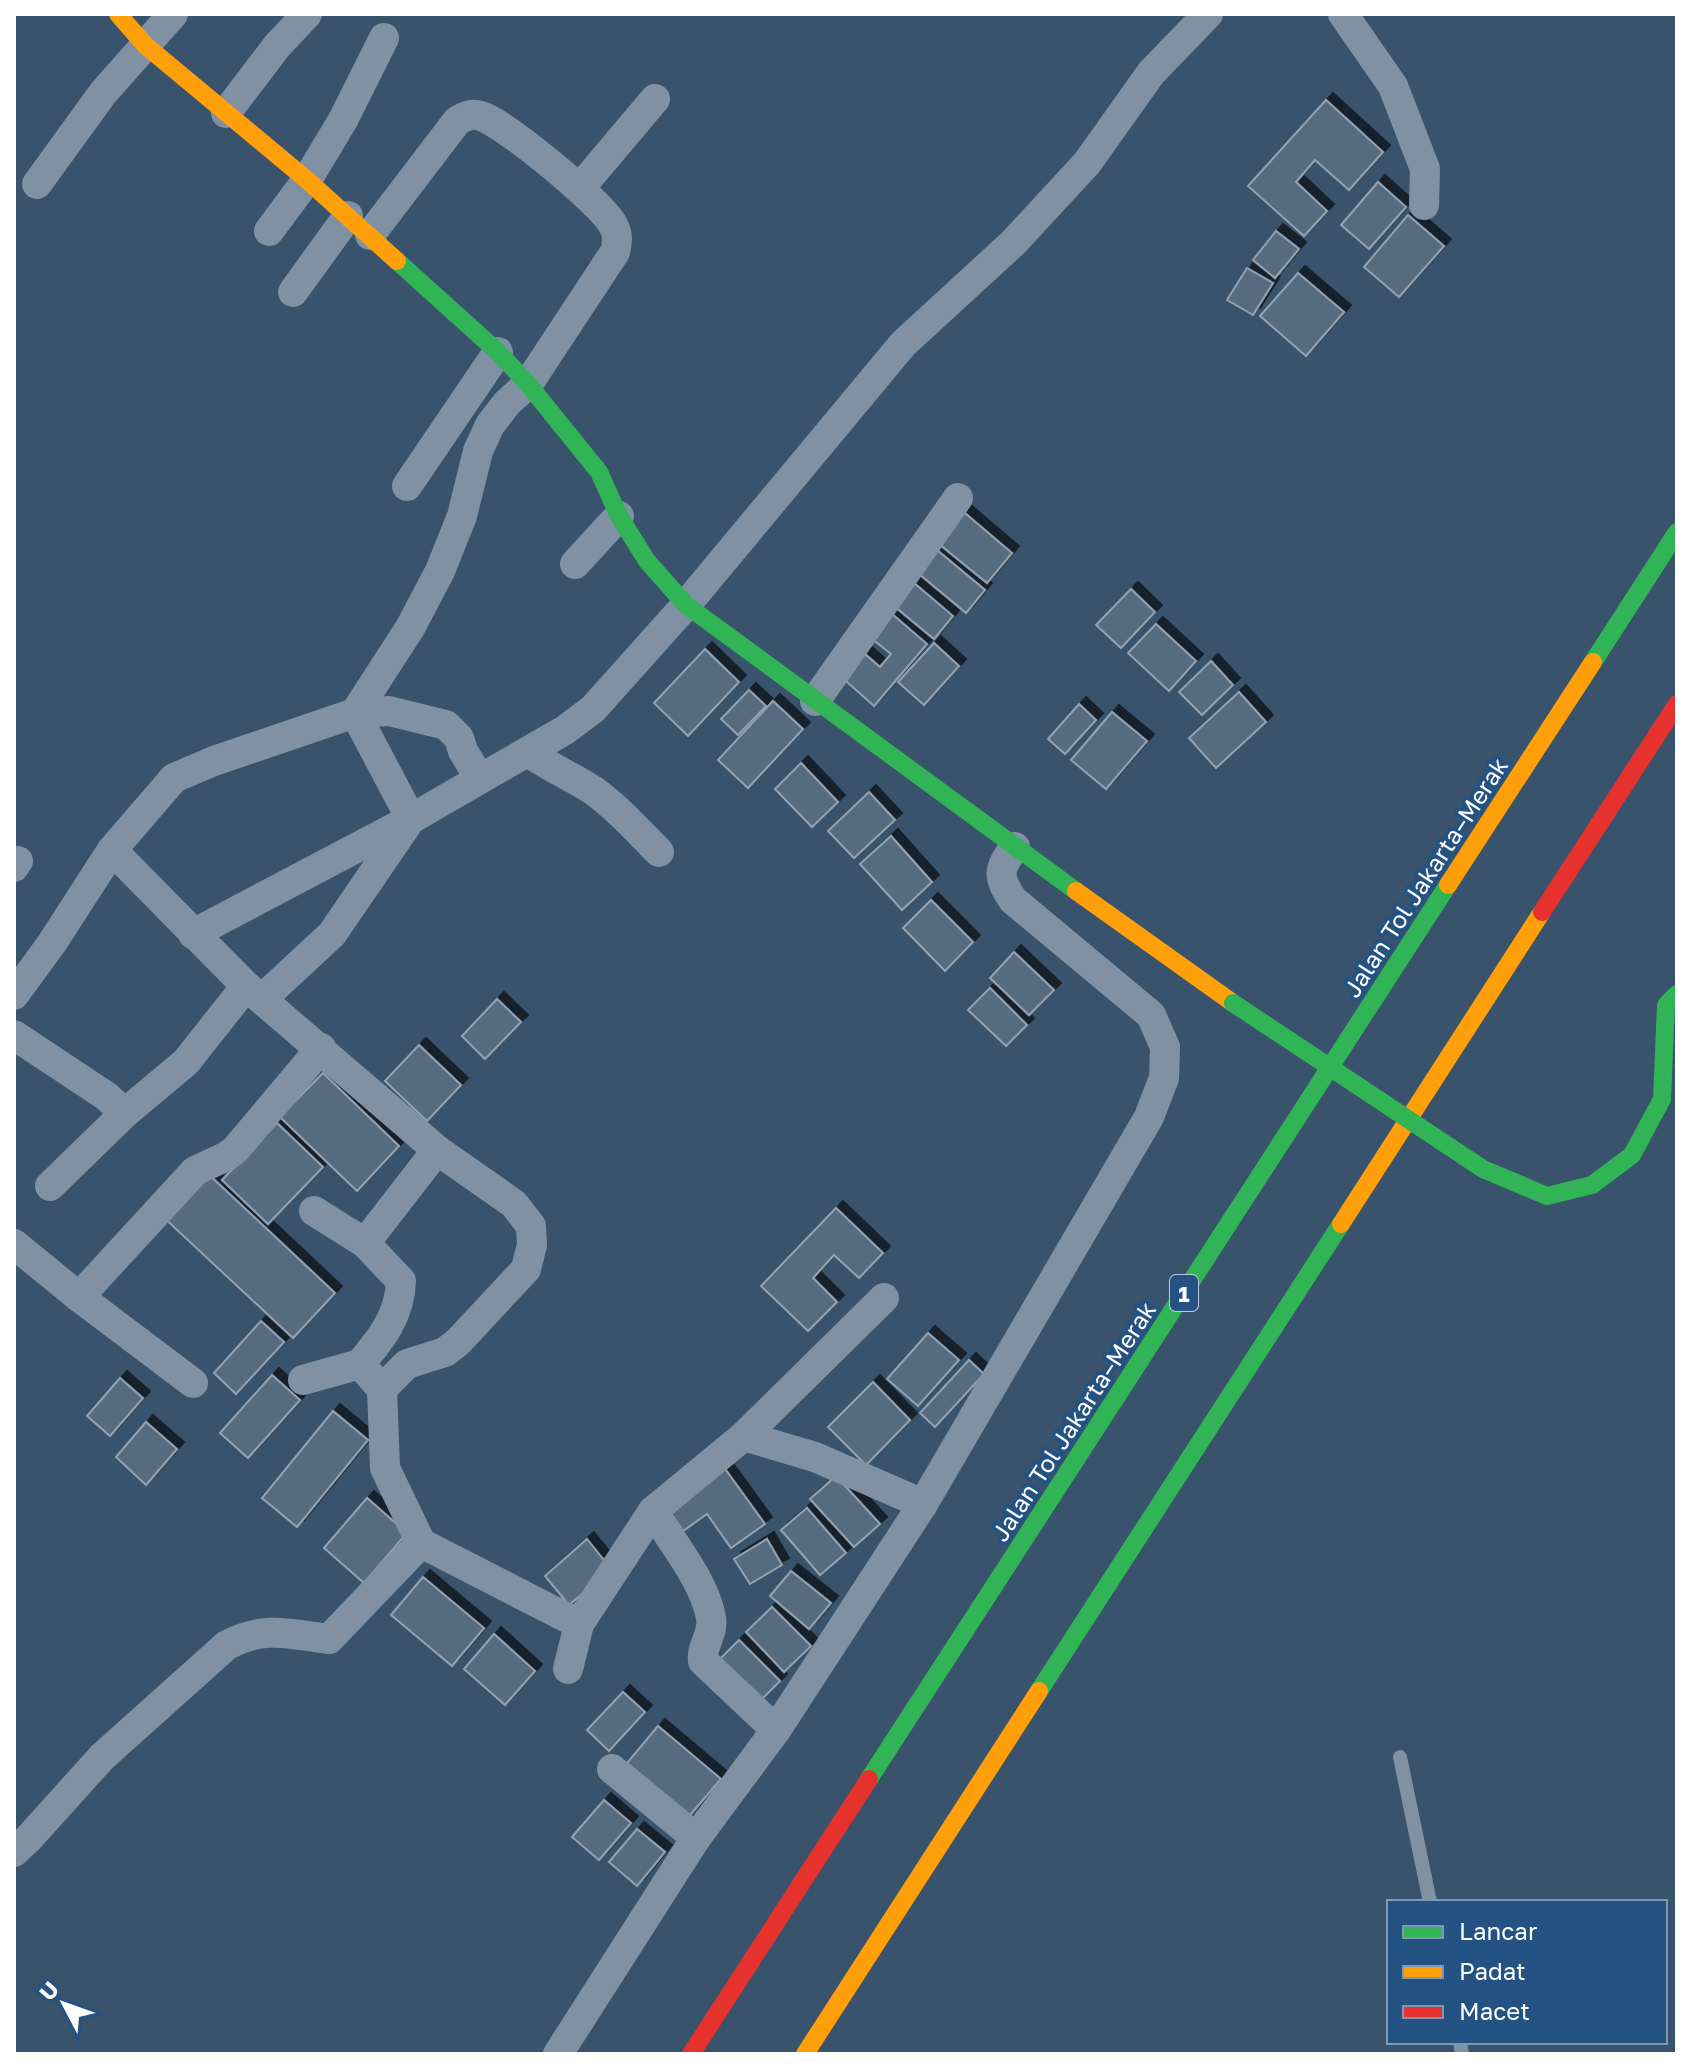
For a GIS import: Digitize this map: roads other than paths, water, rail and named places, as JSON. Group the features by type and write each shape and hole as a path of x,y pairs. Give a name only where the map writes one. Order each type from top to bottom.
{"main road":[{"path":"118,14 145,45 307,180 498,352 599,472 619,516 647,561 686,605 1233,1003 1483,1169 1547,1196 1592,1185 1632,1155 1662,1099 1666,1005 1677,994"},
{"name":"Jalan Tol Jakarta–Merak","path":"691,2054 1677,532"},
{"path":"805,2054 1677,704"}],"street":[{"path":"37,184 103,93 173,14"},
{"path":"226,113 277,46 307,14"},
{"path":"193,934 411,819 565,730 593,709 686,605 903,344 1013,243 1087,163 1151,73 1208,14"},
{"path":"1343,14 1393,86 1425,169 1424,205"},
{"path":"269,231 307,180 343,120 384,38"},
{"path":"580,188 655,99"},
{"path":"293,292 466,115 480,115 580,188 612,223 618,238 615,252 528,384 507,403 490,425 478,451 462,516 440,571 410,628 355,713"},
{"path":"407,486 498,352"},
{"path":"815,701 958,498"},
{"path":"575,564 619,516"},
{"path":"14,995 112,850 174,778 214,761 355,713 389,711 446,725 459,738 480,779"},
{"path":"355,713 411,819"},
{"path":"528,752 600,796 659,852"},
{"path":"50,1186 125,1113 186,1062 254,992 332,934 411,819"},
{"path":"558,2054 696,1838 776,1730 923,1504 1149,1117 1164,1078 1165,1047 1151,1015 1013,900 1001,882 1003,863 1015,847"},
{"path":"112,850 254,992 437,1150 514,1204 531,1226 532,1245 526,1269 458,1342 445,1352 407,1364 382,1389"},
{"path":"14,1035 106,1096 125,1113"},
{"path":"79,1297 195,1171 236,1149 321,1048"},
{"path":"365,1243 437,1150"},
{"path":"303,1380 360,1364 385,1336 400,1296 401,1281 365,1243 314,1211"},
{"path":"14,1244 193,1383"},
{"path":"568,1669 579,1624 653,1511 744,1436 884,1298"},
{"path":"360,1364 382,1389 385,1468 421,1543 579,1624"},
{"path":"744,1436 815,1457 923,1504"},
{"path":"653,1511 704,1593 712,1621 702,1653 703,1661 776,1730"},
{"path":"14,1852 102,1757 227,1645 264,1631 329,1639 421,1543"},
{"path":"612,1769 696,1838"}],"lane":[{"path":"1400,1757 1430,1900"}]}
